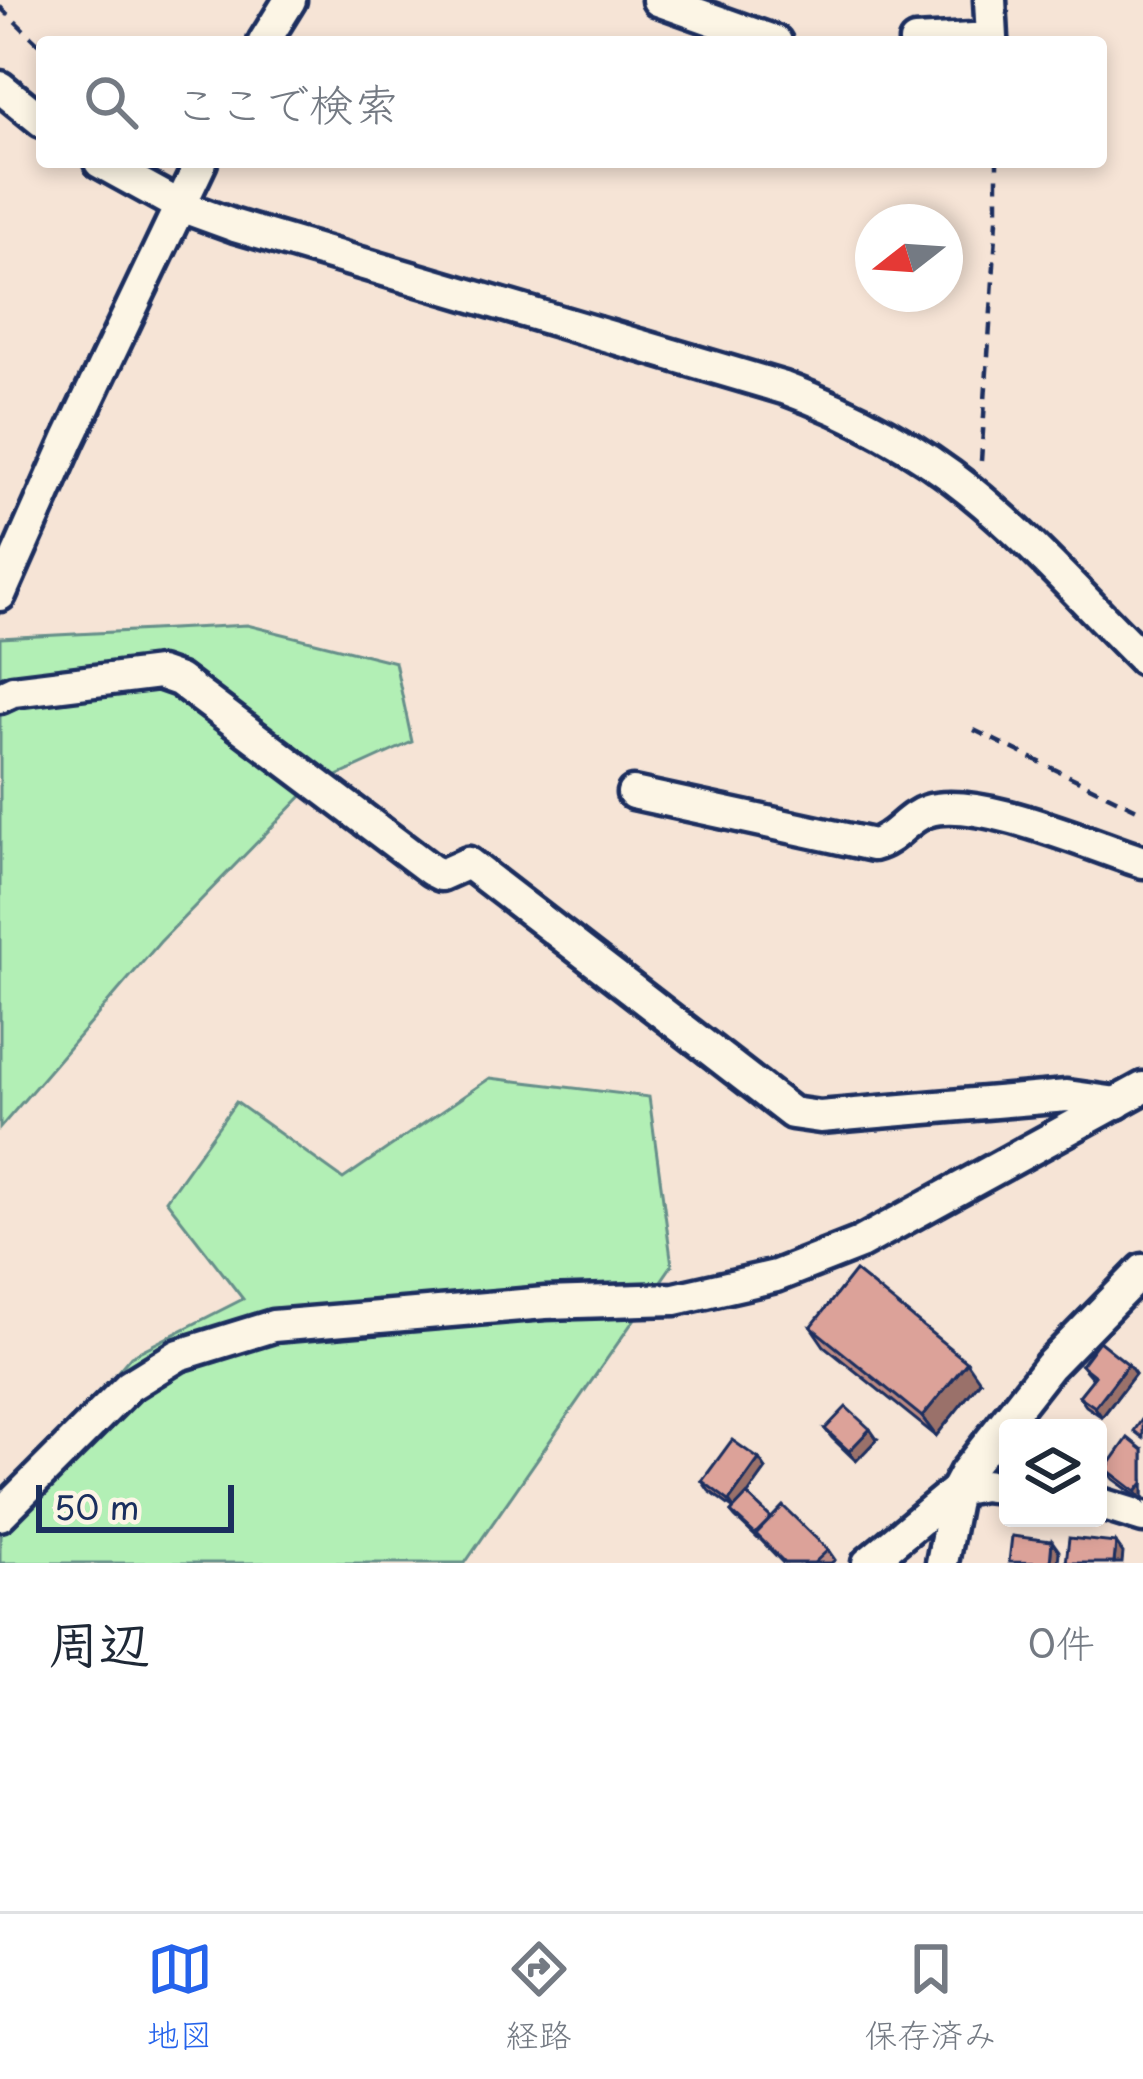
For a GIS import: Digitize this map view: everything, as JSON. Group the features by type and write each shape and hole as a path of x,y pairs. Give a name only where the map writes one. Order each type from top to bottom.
{"street":[{"path":"268,36 290,0"},
{"path":"658,0 759,36"},
{"path":"990,0 992,36"},
{"path":"0,87 36,116"},
{"path":"111,168 180,206 296,245 784,388 889,434 974,494 1143,659"},
{"path":"0,596 198,168"},
{"path":"0,697 13,691 159,673 179,680 431,870 441,875 469,863 792,1113 820,1117 1130,1095"},
{"path":"633,793 873,845 885,842 924,812 968,806 1143,862"},
{"path":"0,1515 129,1386 179,1355 273,1326 545,1303 675,1299 776,1276 860,1243 1130,1095"},
{"path":"942,1563 956,1490 965,1473 1049,1366 1143,1270"},
{"path":"868,1563 956,1490 999,1486"},
{"path":"1107,1506 1143,1517"}],"path":[{"path":"0,7 36,40"},
{"path":"974,494 984,445 997,168"},
{"path":"974,730 1143,812"}],"green space":[{"path":"247,625 395,662 412,742 309,789 160,942 0,1128 0,638"},
{"path":"490,1078 649,1097 672,1265 465,1563 0,1563 0,1509 131,1356 243,1299 166,1200 236,1102 343,1179"}],"building":[{"path":"855,1271 967,1362 922,1417 811,1327"},
{"path":"1099,1341 1128,1364 1095,1407 1079,1396 1095,1376 1081,1365"},
{"path":"846,1407 870,1429 849,1451 825,1429"},
{"path":"1128,1438 1143,1450 1143,1483 1136,1492 1107,1468"},
{"path":"732,1440 759,1459 729,1501 702,1481"},
{"path":"747,1495 771,1518 755,1534 731,1512"},
{"path":"783,1506 828,1550 814,1563 785,1563 756,1534"},
{"path":"1012,1536 1052,1541 1050,1563 1009,1562"},
{"path":"1069,1538 1116,1543 1114,1563 1066,1563"}]}
